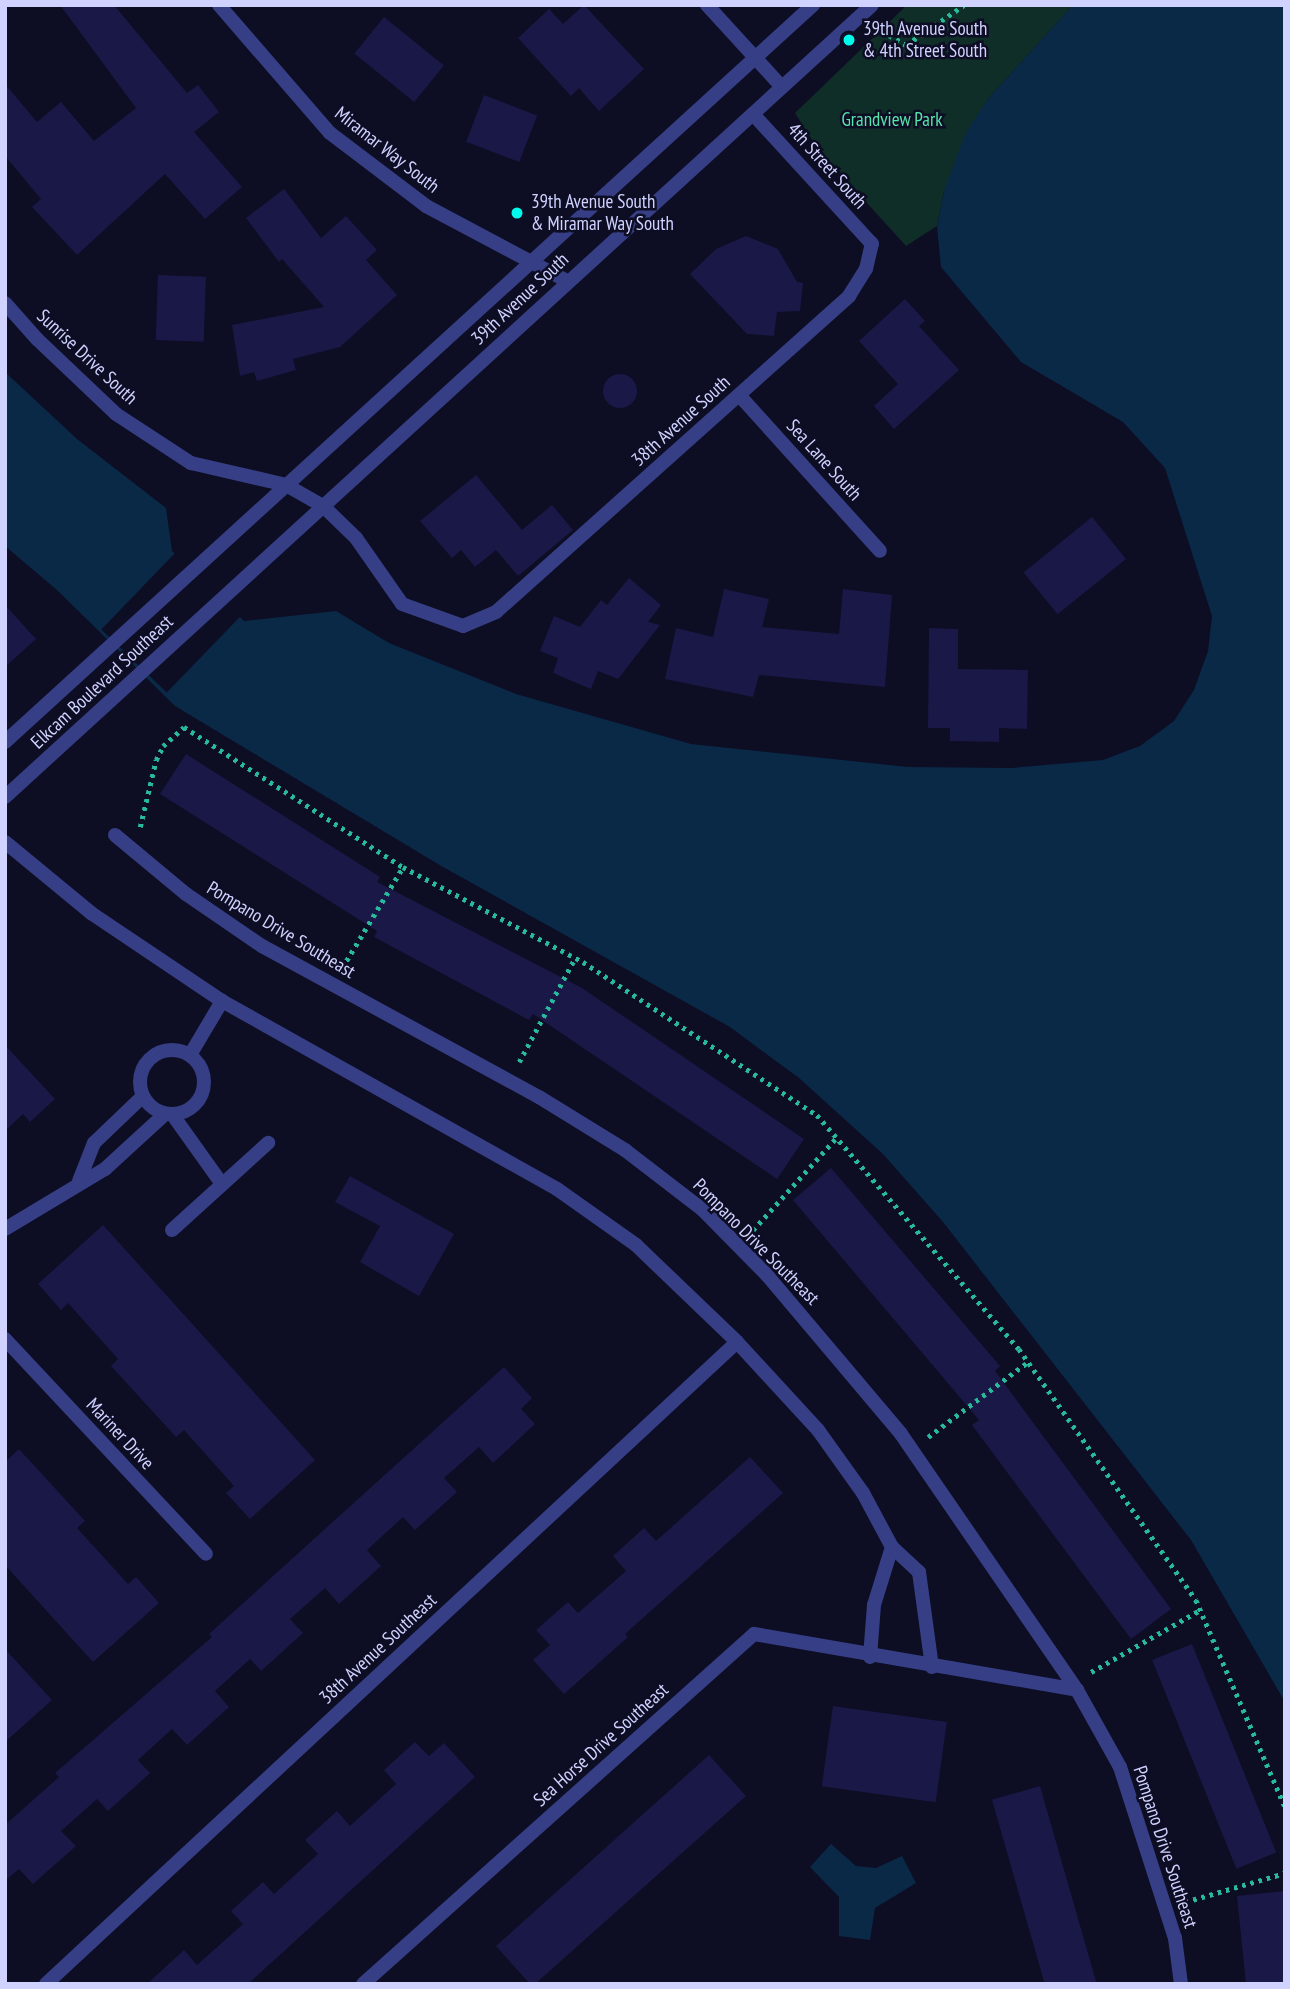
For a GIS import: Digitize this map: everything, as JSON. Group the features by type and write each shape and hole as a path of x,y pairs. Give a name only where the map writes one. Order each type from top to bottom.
{"street":[{"name":"Miramar Way South","path":"219,5 330,133 426,206 567,281"},
{"path":"706,5 782,88"},
{"name":"39th Avenue South","path":"200,566 529,262 813,5"},
{"name":"39th Avenue South","path":"226,595 872,5"},
{"name":"4th Street South","path":"753,114 872,244"},
{"name":"38th Avenue South","path":"496,612 849,296 866,269 872,244"},
{"name":"Sunrise Drive South","path":"5,303 37,340 116,414 191,463 286,485 323,506 356,538 402,604 463,625 496,612"},
{"name":"Sea Lane South","path":"739,395 880,551"},
{"name":"Elkcam Boulevard Southeast","path":"5,742 200,566"},
{"name":"Elkcam Boulevard Southeast","path":"5,797 226,595"},
{"name":"Pompano Drive Southeast","path":"115,835 186,894 332,985 509,1081 625,1150 703,1210 829,1343 912,1449 1074,1687 1120,1767 1166,1908 1181,1984"},
{"path":"5,842 91,912 222,1000 556,1189 636,1245 737,1342 818,1430 863,1493 892,1547 919,1572 932,1667 1074,1687"},
{"path":"190,1055 222,1000"},
{"path":"5,1229 79,1181 105,1169 169,1114 194,1107 204,1090 203,1070 190,1055 172,1050 155,1055 140,1078 143,1096 169,1114 222,1184"},
{"path":"79,1181 94,1143 143,1096"},
{"path":"172,1230 268,1143"},
{"name":"Mariner Drive","path":"5,1339 206,1554"},
{"name":"38th Avenue Southeast","path":"46,1984 737,1342"},
{"path":"870,1657 874,1605 892,1547"},
{"name":"Sea Horse Drive Southeast","path":"363,1984 754,1634 932,1667"}],"path":[{"path":"888,35 906,45 964,5"},
{"path":"134,851 156,760 163,746 184,727 403,867 575,958 817,1115 1028,1362 1200,1610 1285,1807"},
{"path":"332,985 403,867"},
{"path":"509,1081 575,958"},
{"path":"738,1246 836,1138"},
{"path":"912,1449 1028,1362"},
{"path":"1074,1687 1200,1610"},
{"path":"1166,1908 1285,1873"}],"green space":[{"name":"Grandview Park","path":"907,5 1073,5 988,99 944,191 937,226 906,246 818,149 795,113"}],"water":[{"path":"1073,5 1285,5 1285,1702 1191,1540 943,1222 883,1154 799,1078 730,1027 443,867 175,706 57,590 5,546 5,372 77,439 166,508 172,551 244,621 336,611 389,643 516,694 691,744 908,767 1011,768 1103,760 1140,746 1174,721 1194,690 1208,651 1212,616 1165,468 1123,422 1021,362 941,267 937,226 944,191 966,132 988,99"},
{"path":"831,1844 856,1866 876,1868 902,1856 916,1883 875,1908 870,1940 839,1936 839,1897 810,1867"}],"pier":[{"path":"177,551 242,614 167,693 101,629"}],"building":[{"path":"60,5 114,5 187,93 198,85 219,112 194,132 242,187 205,219 165,174 77,255 32,207 41,199 5,156 5,84 37,122 61,102 94,141 136,108"},
{"path":"584,5 644,69 599,111 579,88 571,96 518,38 549,9 563,24"},
{"path":"384,17 444,65 414,102 354,54"},
{"path":"484,95 537,115 519,162 466,142"},
{"path":"284,189 321,238 346,216 377,250 366,260 397,295 340,347 293,359 296,370 257,381 254,372 240,376 232,325 324,307 282,259 279,262 246,218"},
{"path":"746,236 778,249 797,282 803,283 800,311 777,312 774,336 747,334 690,274 716,249"},
{"path":"158,275 206,277 204,342 156,340"},
{"path":"905,299 925,321 919,326 959,370 894,429 874,406 898,384 859,341"},
{"path":"620,374 632,379 637,391 632,403 620,408 608,403 603,391 608,379"},
{"path":"476,475 522,530 552,505 573,530 518,576 496,550 475,567 461,550 452,558 420,521"},
{"path":"1092,517 1126,559 1058,614 1024,572"},
{"path":"629,578 661,605 648,622 660,625 618,679 598,671 591,689 553,673 558,658 540,651 554,616 580,627 601,600 607,605"},
{"path":"724,589 769,599 762,627 839,634 843,589 892,595 885,687 759,675 753,697 665,679 676,628 713,637"},
{"path":"5,605 36,639 5,667"},
{"path":"929,628 958,629 958,669 1028,670 1027,729 999,728 999,742 950,741 950,728 928,728"},
{"path":"186,754 380,877 377,882 582,988 804,1139 777,1179 533,1014 529,1020 374,937 377,931 160,794"},
{"path":"5,1045 55,1099 30,1122 23,1114 5,1131"},
{"path":"831,1168 1000,1366 995,1371 1171,1609 1131,1639 972,1425 979,1420 793,1200"},
{"path":"350,1176 454,1234 419,1296 360,1262 380,1226 335,1202"},
{"path":"103,1225 315,1460 250,1519 226,1493 234,1486 184,1430 176,1437 111,1366 118,1359 68,1303 61,1310 38,1284"},
{"path":"504,1367 532,1398 521,1409 535,1424 493,1463 479,1447 444,1478 457,1492 415,1530 403,1517 367,1550 381,1566 339,1604 325,1588 290,1619 303,1633 261,1671 250,1659 215,1691 229,1707 187,1745 172,1729 138,1760 150,1773 108,1811 97,1799 61,1831 76,1846 33,1884 19,1869 5,1881 5,1825 59,1777 55,1773 212,1637 209,1634"},
{"path":"19,1449 85,1521 77,1528 128,1584 136,1577 159,1603 93,1662 5,1565 5,1462"},
{"path":"750,1457 783,1493 625,1634 628,1637 564,1694 533,1660 550,1645 536,1630 568,1602 578,1613 626,1571 613,1556 644,1528 656,1541"},
{"path":"1192,1644 1276,1853 1236,1869 1152,1660"},
{"path":"5,1649 52,1700 5,1742"},
{"path":"833,1706 947,1722 936,1802 822,1786"},
{"path":"415,1742 429,1756 444,1743 475,1777 248,1984 147,1984 184,1950 197,1965 243,1924 231,1911 263,1882 274,1894 318,1854 305,1840 337,1811 350,1826 396,1784 384,1770"},
{"path":"709,1755 746,1796 535,1984 530,1984 496,1946"},
{"path":"1040,1786 1097,1984 1045,1984 992,1800"},
{"path":"1285,1891 1285,1984 1246,1984 1237,1896"}],"place":[{"name":"39th Avenue South & 4th Street South","path":"849,40"},
{"name":"39th Avenue South & Miramar Way South","path":"517,213"}]}
